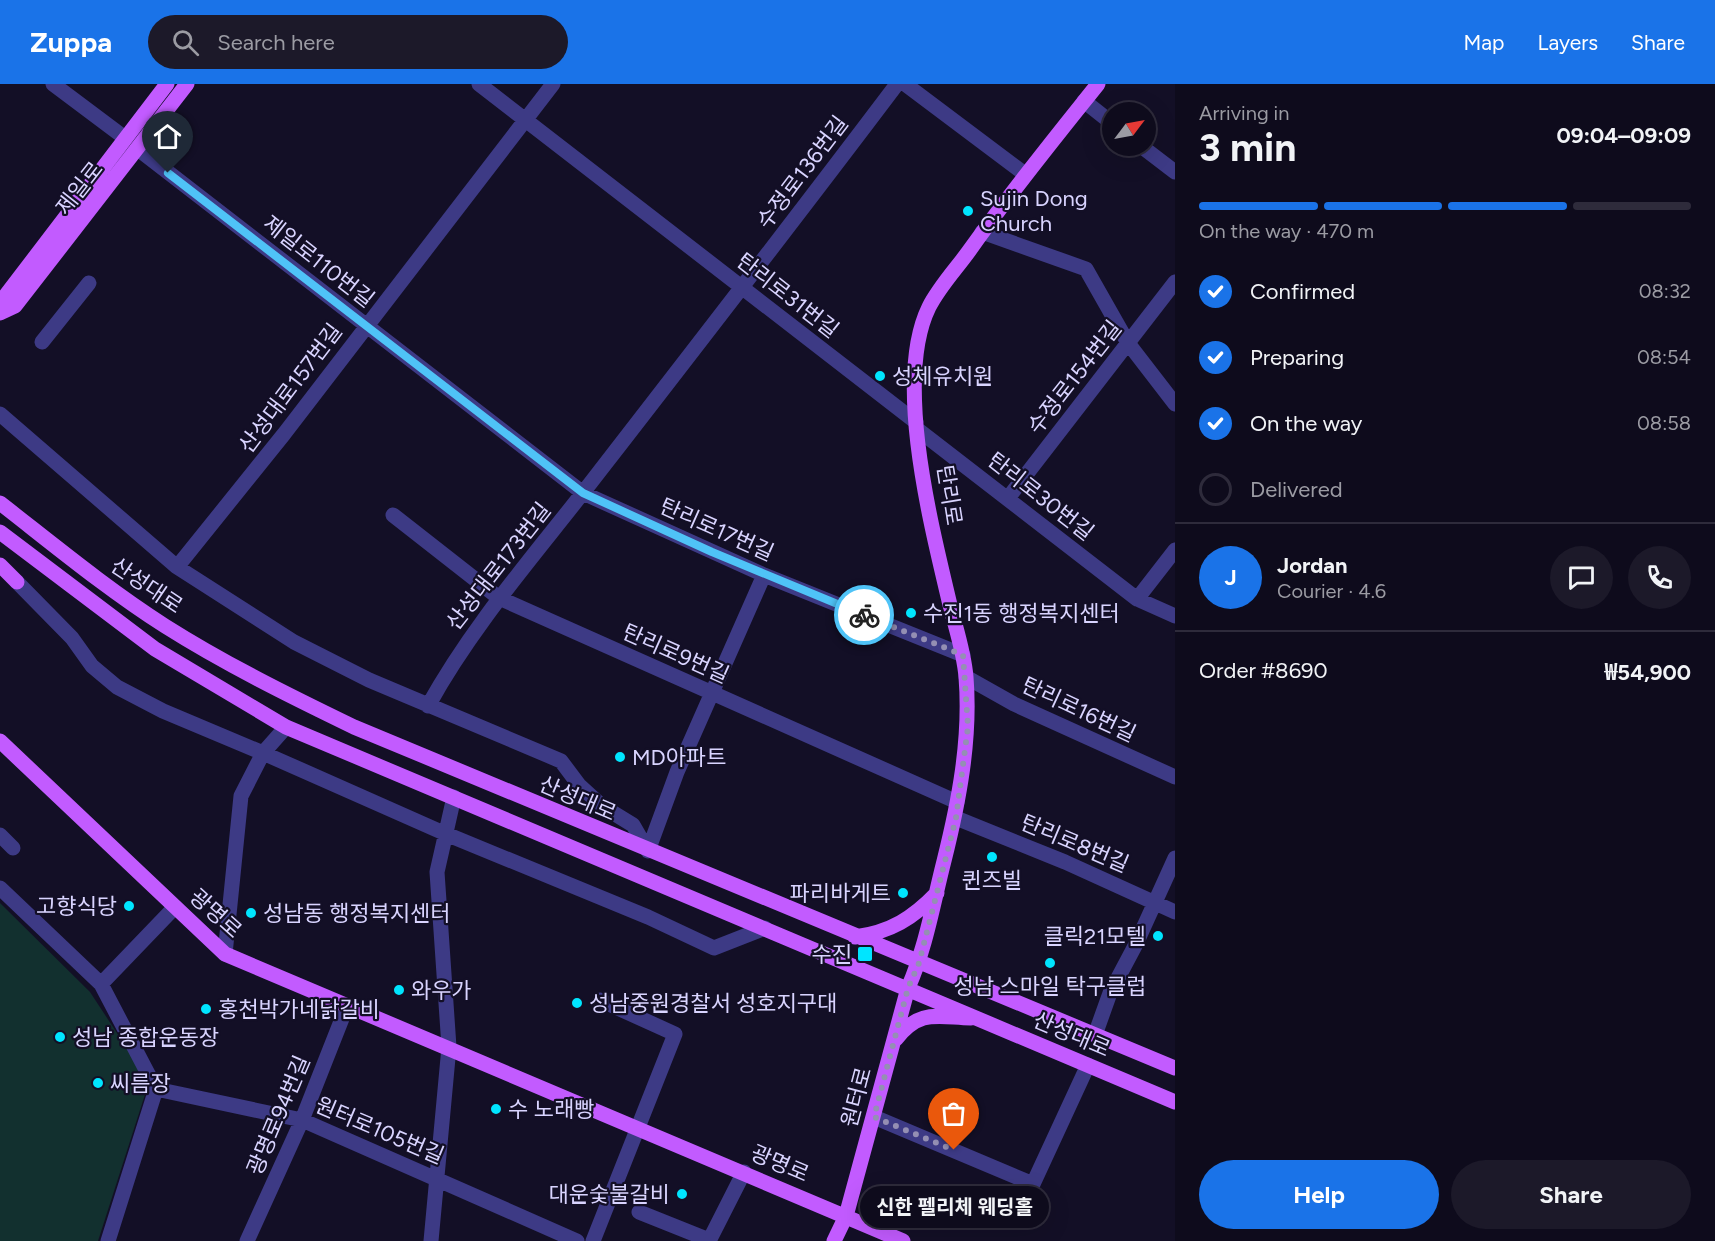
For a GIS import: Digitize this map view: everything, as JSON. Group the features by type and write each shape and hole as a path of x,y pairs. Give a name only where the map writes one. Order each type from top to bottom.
{"main road":[{"name":"제일로","path":"1,312 3,299 168,84"},
{"name":"제일로","path":"1,312 15,306 186,84"},
{"name":"탄리로","path":"919,963 956,818 968,727 963,655 934,533 917,425 914,376 919,342 929,307 1025,174 1098,84"},
{"name":"산성대로","path":"0,502 83,569 165,626 275,688 354,728 1175,1068"},
{"name":"산성대로","path":"0,532 154,649 285,727 1175,1102"},
{"path":"0,565 17,582"},
{"name":"광명로","path":"0,741 225,954 903,1241"},
{"path":"855,937 887,930 904,922 937,893"},
{"name":"원터로","path":"834,1241 846,1216 908,988 919,963"},
{"path":"894,1041 916,1019 933,1016 982,1019"}],"street":[{"path":"54,84 125,138"},
{"name":"탄리로31번길","path":"479,84 917,425"},
{"name":"산성대로157번길","path":"177,567 284,434 553,84"},
{"name":"수정로136번길","path":"742,287 897,84"},
{"path":"905,84 1025,174"},
{"path":"1084,101 1102,115"},
{"name":"제일로110번길","path":"138,149 473,410"},
{"path":"1154,156 1175,172"},
{"path":"982,232 1086,269 1128,343 1175,404"},
{"name":"수정로154번길","path":"1008,498 1175,282"},
{"path":"42,342 89,283"},
{"name":"산성대로173번길","path":"428,706 453,662 499,598 742,287"},
{"name":"탄리로17번길","path":"473,410 583,493 764,575 963,655"},
{"path":"0,414 177,567 294,642 428,706 561,761 579,785 602,806 633,825 648,851"},
{"name":"탄리로30번길","path":"917,425 1137,599 1175,616"},
{"name":"탄리로9번길","path":"393,515 499,598 957,802"},
{"path":"1137,599 1175,550"},
{"path":"648,851 677,772 764,575"},
{"path":"17,582 72,638 92,666 117,687 163,711 446,834 648,917 714,948 765,928"},
{"name":"탄리로16번길","path":"966,677 1014,704 1175,777"},
{"path":"225,954 241,796 263,753 285,727"},
{"path":"430,1241 438,1179 448,1047 437,872 453,797"},
{"name":"탄리로8번길","path":"956,818 1065,862 1175,912"},
{"path":"0,835 13,848"},
{"path":"1095,1035 1110,993 1156,903 1175,858"},
{"path":"0,888 101,984 156,1089 108,1241"},
{"path":"101,984 175,907"},
{"path":"593,1241 675,1034 600,1000"},
{"name":"광명로94번길","path":"247,1241 302,1120 347,1006"},
{"path":"874,1117 1033,1184 1088,1065"},
{"name":"원터로105번길","path":"156,1089 302,1120 577,1241"},
{"path":"639,1212 709,1241 744,1172"}],"green space":[{"name":"성남 종합운동장","path":"0,903 90,992 149,1082 98,1241 0,1241"}],"way so far":[{"path":"864,615 963,655 968,727 956,818 919,963 908,988 874,1117 954,1150"}],"place":[{"name":"Sujin Dong Church","path":"968,211"},
{"name":"성체유치원","path":"880,376"},
{"name":"수진1동 행정복지센터","path":"911,613"},
{"name":"MD아파트","path":"620,757"},
{"name":"퀸즈빌","path":"992,857"},
{"name":"파리바게트","path":"903,893"},
{"name":"고향식당","path":"129,906"},
{"name":"성남동 행정복지센터","path":"251,913"},
{"name":"클릭21모텔","path":"1158,936"},
{"name":"수진","path":"865,954"},
{"name":"성남 스마일 탁구클럽","path":"1050,963"},
{"name":"와우가","path":"399,990"},
{"name":"성남중원경찰서 성호지구대","path":"577,1003"},
{"name":"홍천박가네닭갈비","path":"206,1009"},
{"name":"성남 종합운동장","path":"60,1037"},
{"name":"씨름장","path":"98,1083"},
{"name":"수 노래빵","path":"496,1109"},
{"name":"신한 펠리체 웨딩홀","path":"954,1150"},
{"name":"대운숯불갈비","path":"682,1194"}],"route":[{"path":"168,173 583,493 764,575 864,615"}]}
